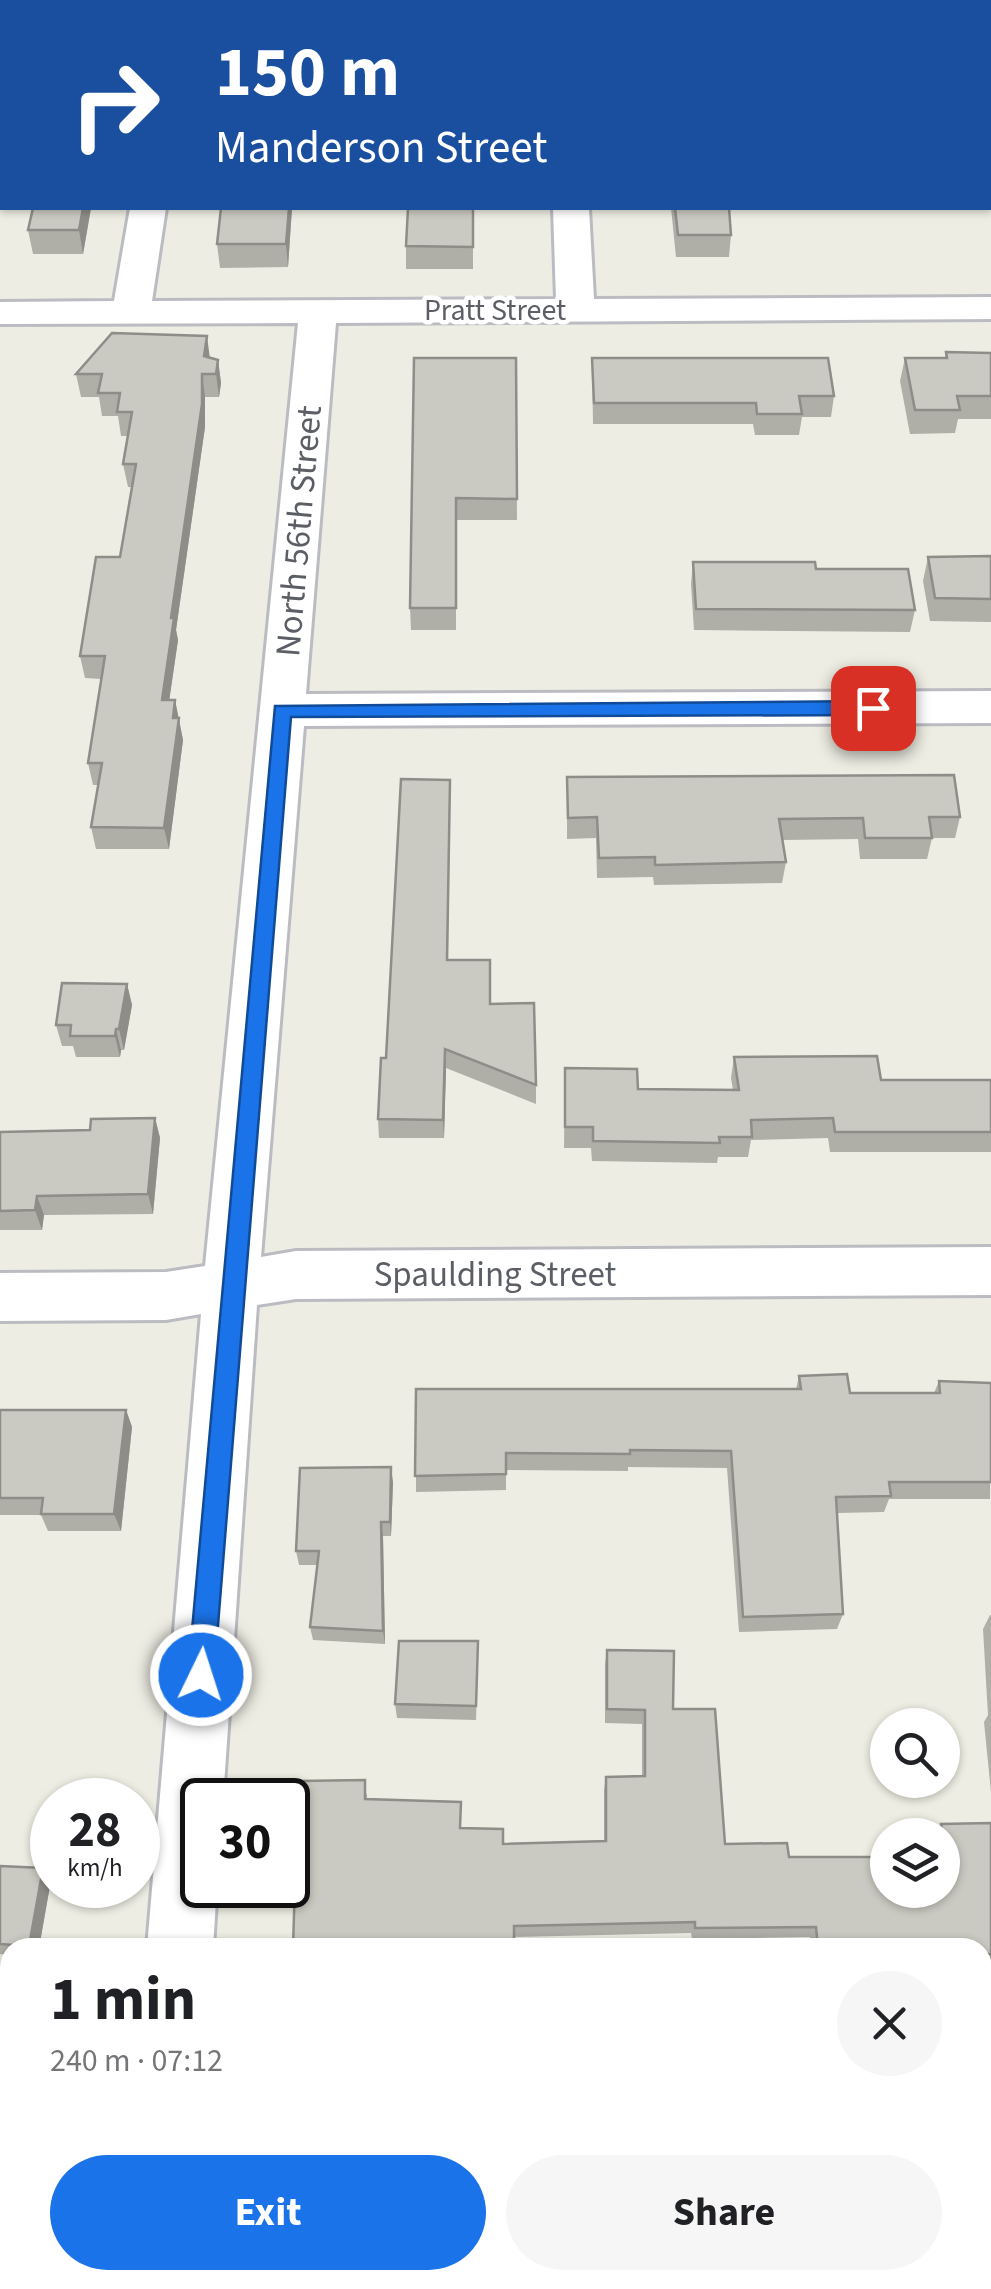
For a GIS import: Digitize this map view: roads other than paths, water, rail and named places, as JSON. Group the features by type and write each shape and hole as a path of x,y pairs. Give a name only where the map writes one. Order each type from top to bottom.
{"street":[{"path":"131,312 148,210"},
{"path":"572,210 575,310"},
{"name":"Pratt Street","path":"0,313 991,308"},
{"name":"North 56th Street","path":"181,1938 231,1285 318,311"},
{"path":"282,710 991,707"},
{"name":"Spaulding Street","path":"0,1298 166,1296 296,1275 991,1270"}]}
